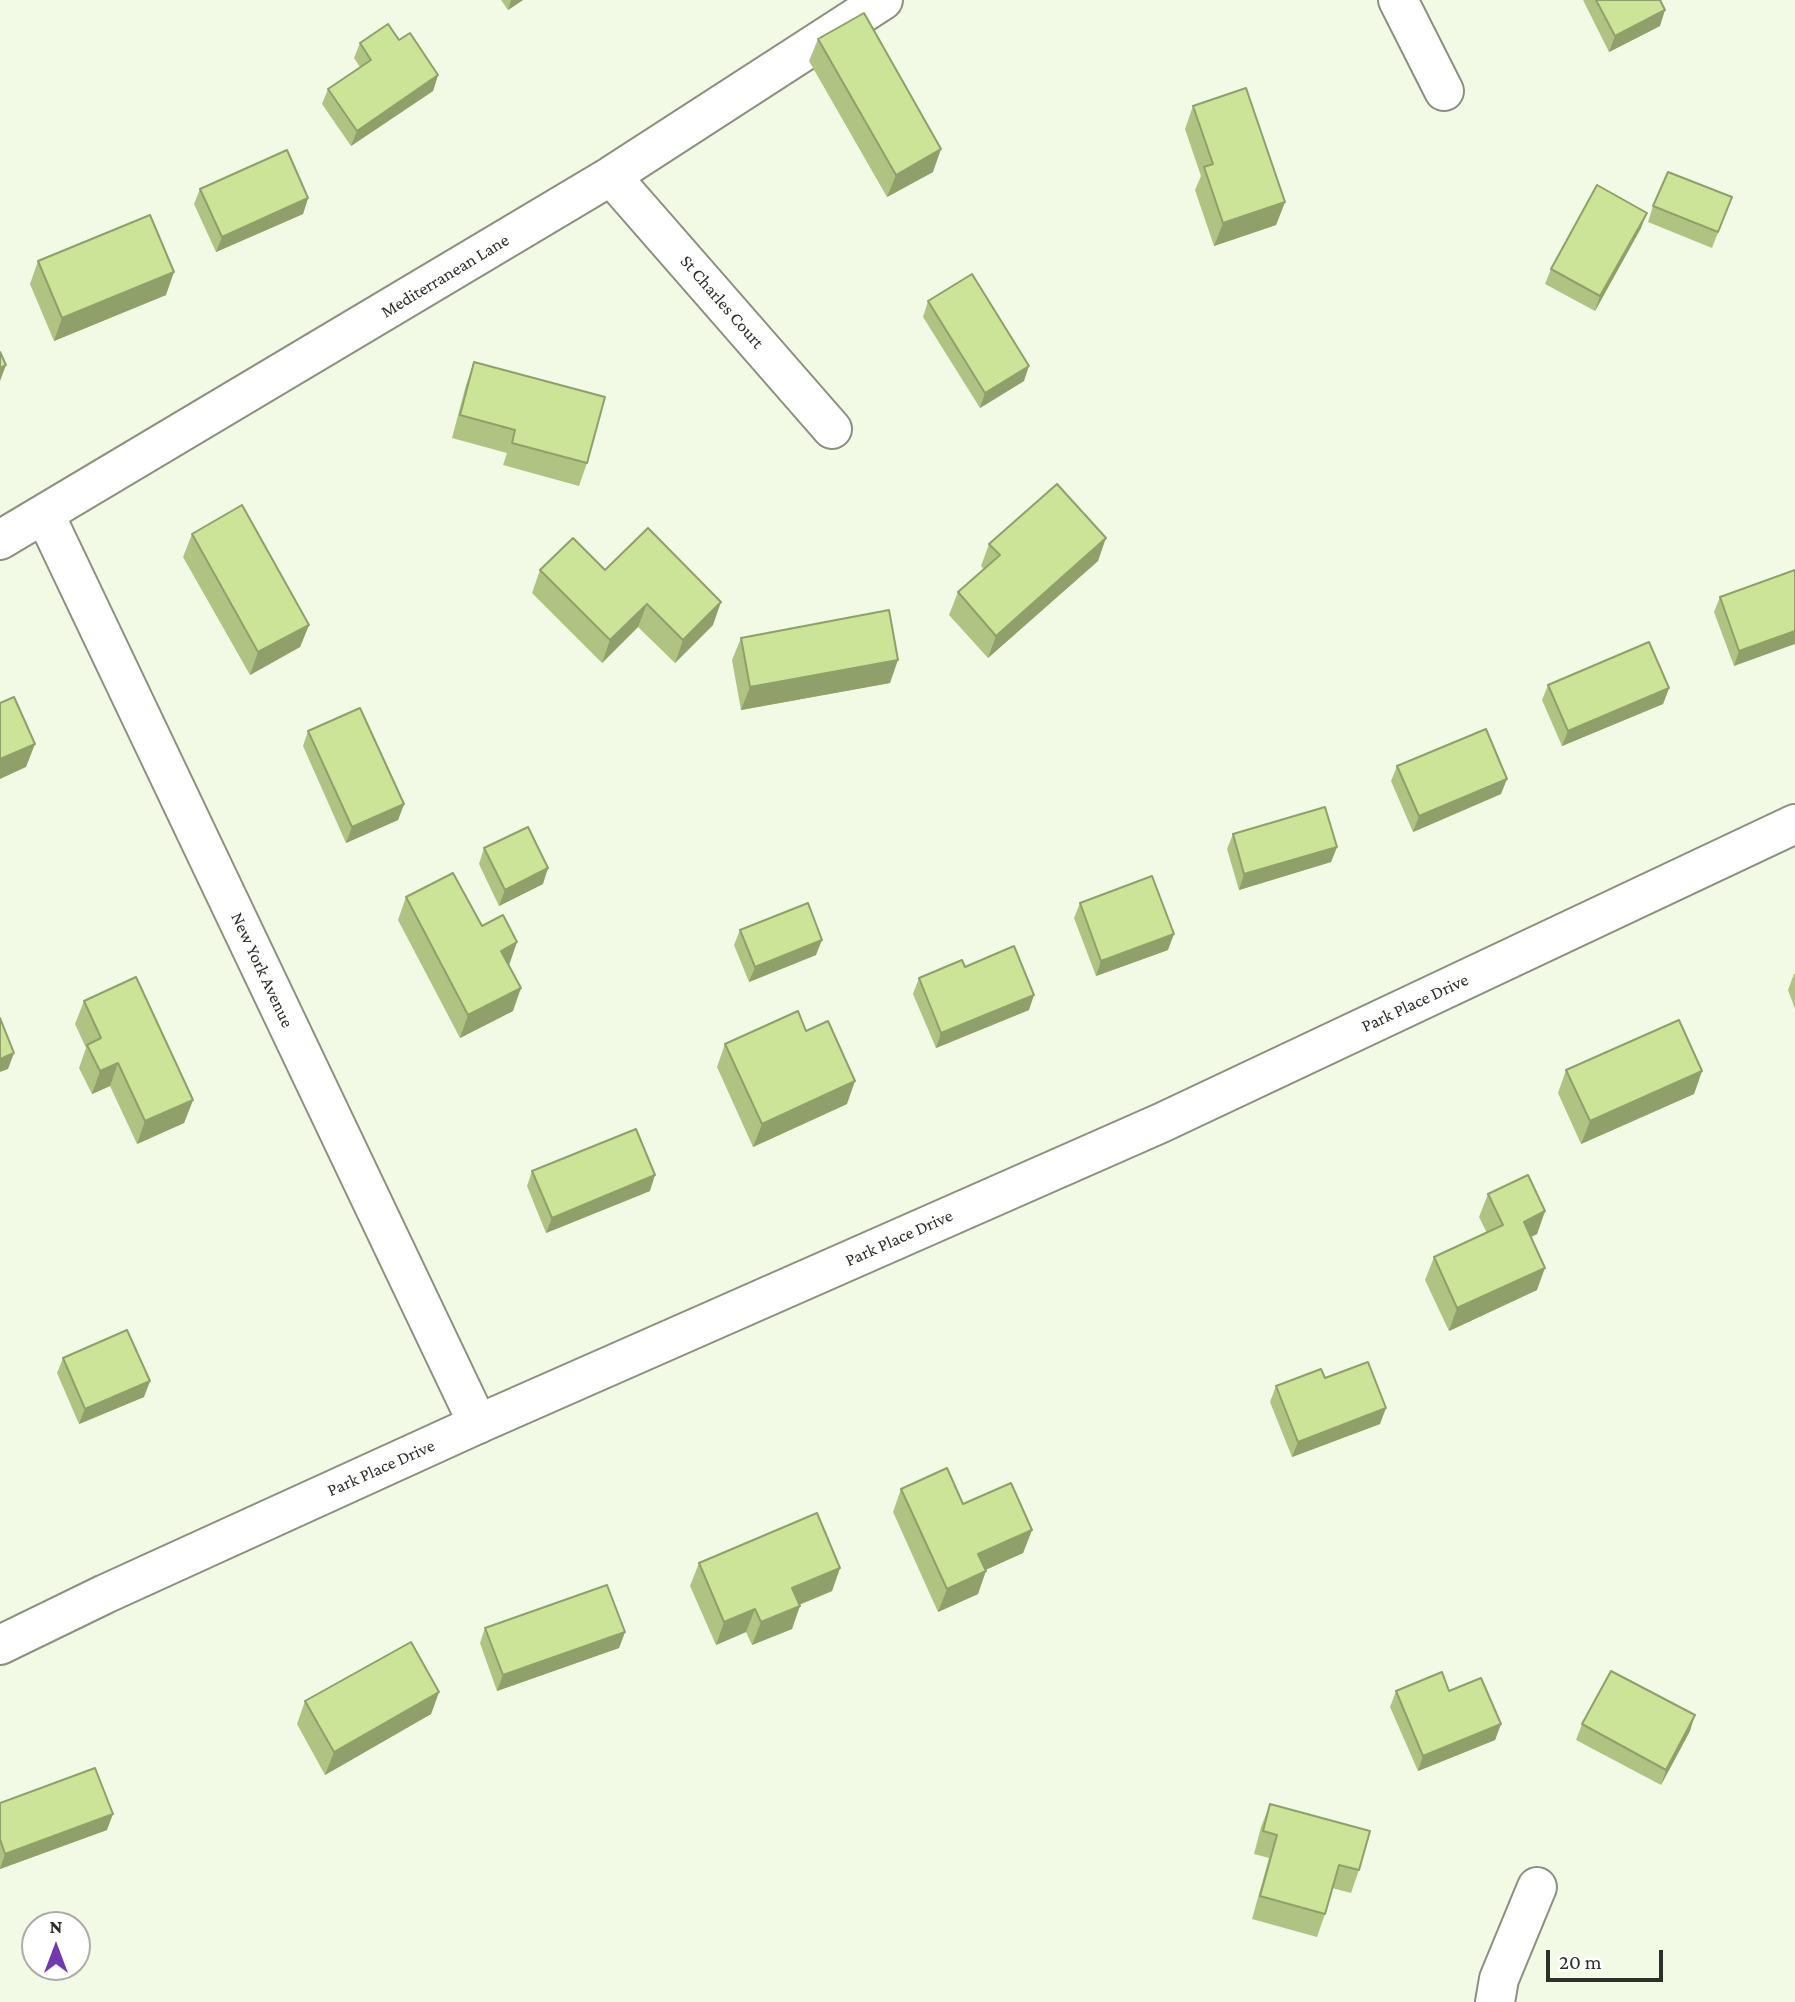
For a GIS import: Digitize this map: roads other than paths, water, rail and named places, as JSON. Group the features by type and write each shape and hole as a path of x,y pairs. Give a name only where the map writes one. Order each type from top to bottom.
{"street":[{"name":"Mediterranean Lane","path":"0,540 611,176 883,0"},
{"path":"1398,0 1444,91"},
{"name":"St Charles Court","path":"611,176 832,429"},
{"name":"New York Avenue","path":"45,515 478,1424"},
{"name":"Park Place Drive","path":"0,1645 104,1594 478,1424 1161,1123 1795,824"},
{"path":"1495,2002 1499,1979 1537,1887"}]}
